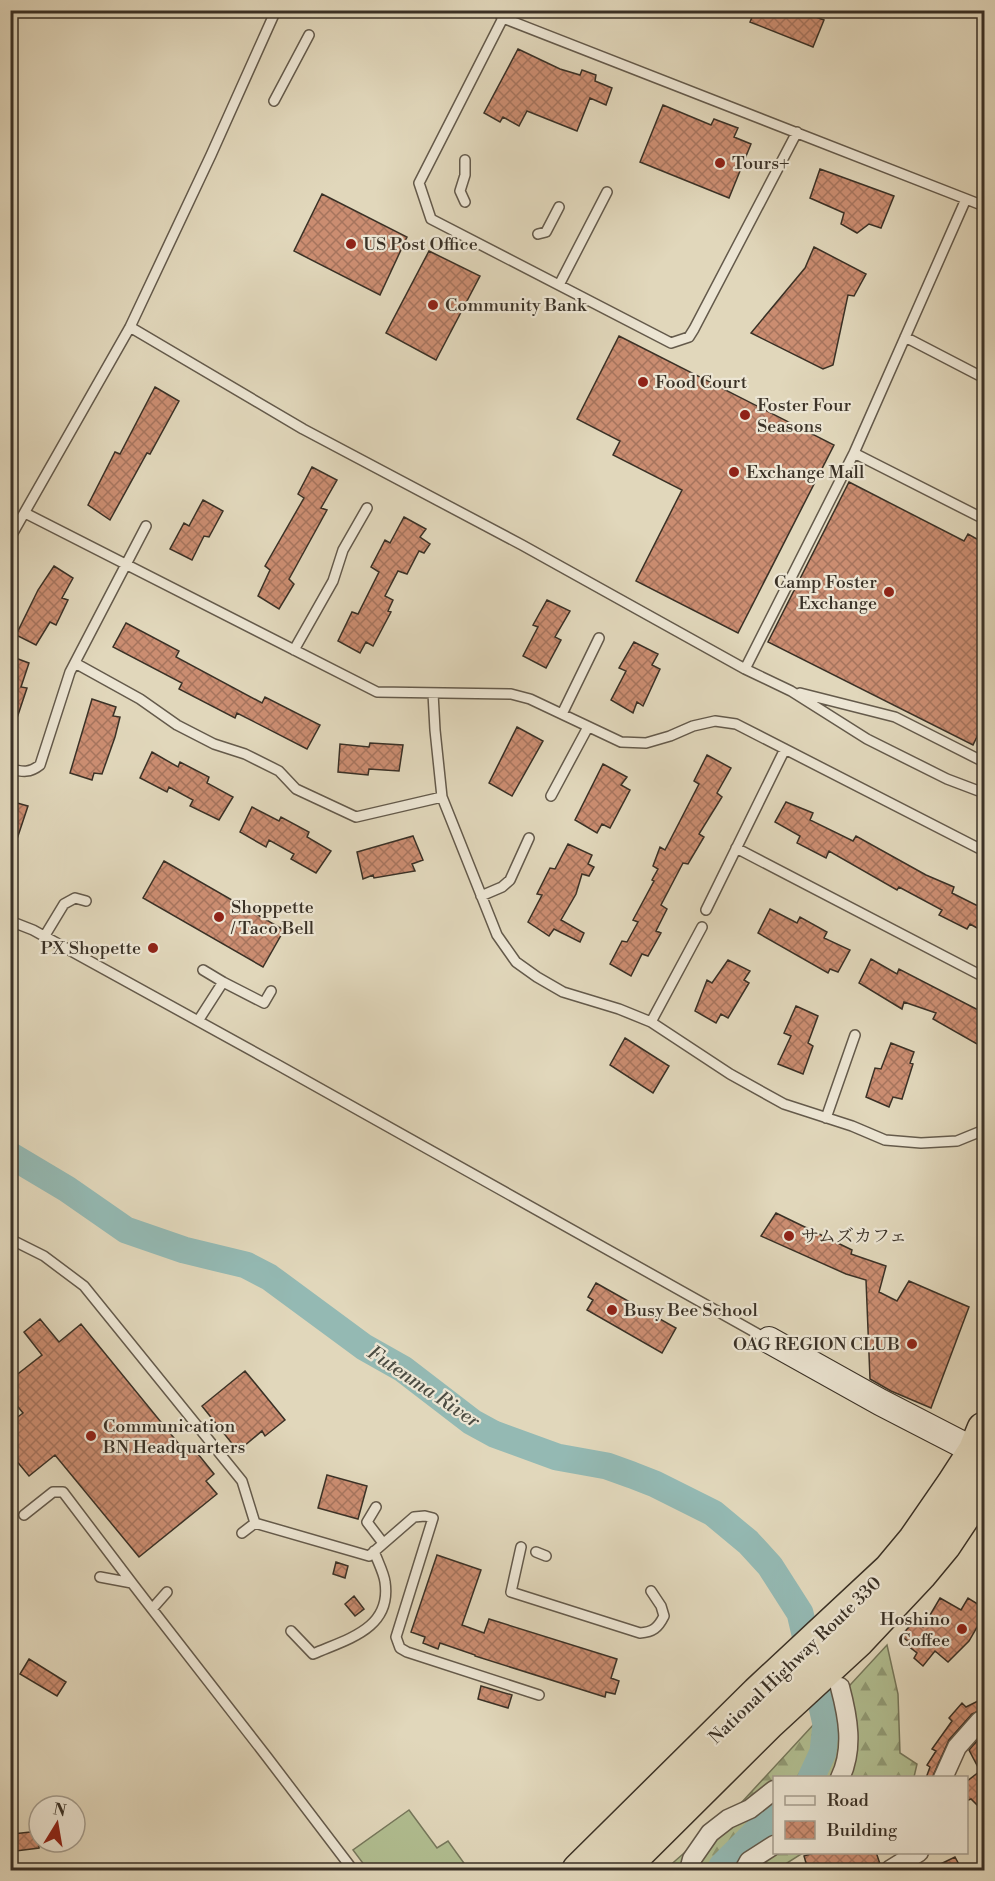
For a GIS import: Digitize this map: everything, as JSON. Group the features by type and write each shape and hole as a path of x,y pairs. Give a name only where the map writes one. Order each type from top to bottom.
{"highway":[{"name":"National Highway Route 330","path":"623,1870 849,1608 890,1570 915,1540 980,1440"},
{"name":"National Highway Route 330","path":"579,1870 764,1707 858,1640 944,1545 984,1485"}],"street":[{"path":"769,1340 880,1402 980,1440"},
{"path":"840,1687 849,1717 849,1743 841,1776"},
{"path":"944,1776 957,1747 980,1721 984,1720"},
{"path":"689,1870 692,1859 710,1833 728,1819 750,1809 773,1791"},
{"path":"744,1870 749,1861 773,1846"},
{"path":"890,1870 916,1854"}],"lane":[{"path":"10,538 130,327 276,10"},
{"path":"496,10 503,18 984,206"},
{"path":"503,18 419,183 431,219 671,343 689,336 796,132"},
{"path":"274,101 309,35"},
{"path":"465,160 465,175 460,191 465,201"},
{"path":"559,285 607,192"},
{"path":"745,669 854,453 966,199"},
{"path":"538,234 546,232 559,207"},
{"path":"130,327 303,429 522,544 745,669 791,691 867,739 947,779 984,793"},
{"path":"905,337 984,378"},
{"path":"854,453 984,519"},
{"path":"294,650 333,581 343,550 367,508"},
{"path":"25,513 377,692 511,694 530,699 621,742 646,743 693,726 715,721 735,724 984,851"},
{"path":"10,769 23,772 32,771 40,765 69,672 146,526"},
{"path":"562,714 600,638"},
{"path":"75,663 140,699 177,725 214,744 245,754 279,771 296,789 356,817 442,797"},
{"path":"791,691 895,717 984,762"},
{"path":"433,693 442,797 497,935 516,962 563,992 619,1009 651,1022 730,1074 784,1104 885,1140 921,1143 957,1141 984,1130"},
{"path":"551,796 588,727"},
{"path":"706,910 785,749"},
{"path":"481,896 502,887 510,880 529,838"},
{"path":"736,848 984,977"},
{"path":"44,937 64,904 75,898 86,901"},
{"path":"10,921 44,937 198,1021 769,1340"},
{"path":"651,1022 702,927"},
{"path":"202,970 264,1003 271,991"},
{"path":"198,1021 223,982"},
{"path":"826,1118 855,1035"},
{"path":"10,1239 44,1256 84,1286 242,1481 255,1523"},
{"path":"24,1515 53,1492 63,1492 353,1870"},
{"path":"376,1507 367,1522 383,1543"},
{"path":"255,1523 369,1556 414,1517 433,1518 396,1637 400,1648 540,1695"},
{"path":"242,1533 255,1523"},
{"path":"521,1547 511,1592 640,1633 652,1632 664,1616 661,1606 651,1591"},
{"path":"291,1631 313,1654 364,1631 375,1622 383,1612 386,1588 385,1579 374,1551"},
{"path":"536,1552 546,1556"},
{"path":"100,1577 132,1583"},
{"path":"152,1609 167,1592"}],"green space":[{"path":"887,1645 898,1694 900,1753 917,1764 914,1776 773,1776 773,1854 801,1854 776,1870 667,1870 741,1803"},
{"path":"409,1810 437,1848 448,1841 469,1870 368,1870 353,1850"}],"building":[{"path":"755,10 815,10 813,16 824,20 813,47 750,22"},
{"path":"518,49 560,69 580,75 582,70 596,75 595,81 612,88 606,105 590,98 577,131 527,111 519,126 503,117 500,122 484,113"},
{"path":"663,105 711,125 714,119 738,128 734,137 751,144 729,198 640,162"},
{"path":"820,169 894,196 881,228 869,224 857,233 841,224 844,213 810,198"},
{"name":"US Post Office","path":"322,194 407,237 380,295 294,251"},
{"path":"814,247 866,274 854,296 848,295 833,365 823,369 751,333 805,268"},
{"name":"Community Bank","path":"429,251 480,276 436,360 386,333"},
{"name":"Exchange Mall","path":"619,336 834,445 738,633 636,581 682,490 613,455 620,441 577,419"},
{"path":"155,387 179,401 110,520 88,505 115,452 120,454"},
{"path":"312,467 337,480 321,508 327,510 289,579 294,584 279,609 258,596 270,570 265,566 304,498 298,494"},
{"name":"Camp Foster Exchange","path":"849,482 964,541 968,534 984,543 984,722 973,745 768,642"},
{"path":"203,500 223,511 209,537 204,536 192,560 170,549 184,523 189,526"},
{"path":"404,517 426,529 420,537 430,544 424,553 419,551 407,574 398,571 385,596 393,600 388,611 391,612 373,646 366,642 360,653 338,641 352,612 358,614 379,572 371,567 385,540 390,543"},
{"path":"54,566 73,578 62,598 68,600 56,625 50,622 36,645 16,635 38,590"},
{"path":"547,600 570,611 555,637 561,640 546,668 523,656 538,627 533,625"},
{"path":"126,623 179,651 176,657 262,703 265,697 320,725 307,749 237,713 235,718 179,689 182,683 113,647"},
{"path":"634,642 658,654 652,665 660,669 643,706 637,702 633,713 611,700 626,671 619,668"},
{"path":"10,656 29,663 21,687 27,688 13,730 10,730"},
{"path":"92,699 116,707 113,716 120,717 102,774 94,773 92,780 70,773"},
{"path":"517,727 543,741 512,796 489,783"},
{"path":"370,743 403,745 399,771 369,769 368,775 338,772 340,744 369,747"},
{"path":"152,752 178,767 180,762 209,777 207,783 233,797 219,820 190,806 193,800 169,787 167,792 140,778"},
{"path":"707,755 731,768 717,793 722,797 699,834 704,837 688,864 683,863 661,905 667,909 656,931 661,933 648,956 642,954 631,976 610,964 622,941 627,942 638,922 633,920 654,881 652,880 658,869 653,866 660,847 665,850 699,784 694,781"},
{"path":"603,764 627,777 621,785 630,790 610,828 602,824 597,833 575,820"},
{"path":"10,801 28,806 13,851 10,851"},
{"path":"786,802 813,813 810,820 853,841 856,836 926,875 954,887 952,893 984,909 984,932 970,924 967,929 939,915 942,910 899,887 897,890 829,851 826,858 797,843 800,836 775,822"},
{"path":"252,807 279,821 281,817 309,832 307,837 331,851 316,873 291,859 294,854 269,840 266,847 240,832"},
{"path":"413,836 423,860 412,864 415,871 374,878 373,875 363,879 357,852"},
{"path":"568,844 592,855 588,864 594,867 589,876 582,874 576,894 561,920 584,933 580,942 554,929 549,936 528,922 542,895 537,894 550,868 555,869"},
{"name":"Shoppette / Taco Bell","path":"164,861 284,930 263,967 143,898"},
{"path":"770,909 797,923 800,917 827,932 824,938 850,950 838,972 830,969 828,973 758,933"},
{"path":"871,959 897,974 899,969 984,1013 984,1048 933,1019 936,1013 904,1002 902,1009 859,983"},
{"path":"728,960 750,971 744,980 749,983 728,1018 721,1014 716,1023 695,1011 707,980 712,983"},
{"path":"796,1006 818,1016 808,1043 813,1046 803,1074 778,1064 791,1036 784,1033"},
{"path":"625,1038 669,1066 653,1093 610,1065"},
{"path":"891,1043 914,1052 910,1063 913,1064 902,1099 893,1097 889,1107 866,1097 875,1068 881,1069"},
{"name":"OAG REGION CLUB","path":"776,1213 852,1250 851,1254 886,1266 879,1292 897,1301 909,1281 969,1307 931,1408 891,1391 870,1379 866,1280 846,1274 761,1236"},
{"path":"596,1283 676,1328 662,1353 587,1310 593,1300 588,1297"},
{"name":"Communication BN Headquarters","path":"40,1319 59,1342 81,1324 187,1454 194,1449 214,1474 206,1481 217,1494 139,1557 55,1455 29,1476 10,1453 10,1423 23,1413 10,1397 10,1380 42,1355 24,1332"},
{"path":"245,1371 285,1420 265,1436 262,1431 238,1451 202,1406"},
{"path":"327,1475 367,1486 358,1519 318,1508"},
{"path":"437,1555 481,1570 462,1625 484,1633 489,1619 617,1659 611,1678 619,1681 615,1694 606,1692 605,1697 440,1643 438,1649 423,1643 425,1637 411,1632"},
{"path":"336,1562 348,1566 345,1578 333,1574"},
{"path":"354,1596 364,1609 355,1616 345,1604"},
{"path":"940,1598 961,1610 968,1598 984,1608 984,1615 969,1641 948,1662 935,1651 923,1666 914,1658 917,1653 907,1645 909,1642 901,1636 915,1620 923,1627"},
{"path":"29,1659 66,1682 57,1696 20,1674"},
{"path":"481,1686 512,1695 508,1708 478,1699"},
{"path":"984,1698 984,1709 972,1714 949,1740 933,1776 927,1776 930,1767 927,1765 936,1751 932,1749 952,1721 949,1718 962,1703 966,1707"},
{"path":"984,1733 984,1812 971,1799 968,1800 968,1780 980,1771 969,1750"},
{"path":"27,1832 27,1850 16,1851 13,1834"},
{"path":"810,1854 877,1854 880,1864 865,1870 808,1870 804,1856"},
{"path":"955,1857 962,1870 928,1870"}],"waterway":[{"name":"Futenma River","path":"10,1155 67,1189 126,1230 184,1250 246,1265 269,1277 364,1347 403,1369 472,1422 494,1434 557,1457 607,1466 632,1475 713,1513 748,1542 770,1566 800,1613 826,1724 823,1752 812,1776"},
{"name":"Futenma River","path":"721,1870 722,1866 773,1815"}],"place":[{"name":"Tours+","path":"720,163"},
{"name":"US Post Office","path":"351,244"},
{"name":"Community Bank","path":"433,305"},
{"name":"Food Court","path":"643,382"},
{"name":"Foster Four Seasons","path":"745,415"},
{"name":"Exchange Mall","path":"734,472"},
{"name":"Camp Foster Exchange","path":"889,592"},
{"name":"Shoppette / Taco Bell","path":"219,917"},
{"name":"PX Shopette","path":"153,948"},
{"name":"サムズカフェ","path":"789,1236"},
{"name":"Busy Bee School","path":"612,1310"},
{"name":"OAG REGION CLUB","path":"912,1344"},
{"name":"Communication BN Headquarters","path":"91,1436"},
{"name":"Hoshino Coffee","path":"962,1629"}]}
